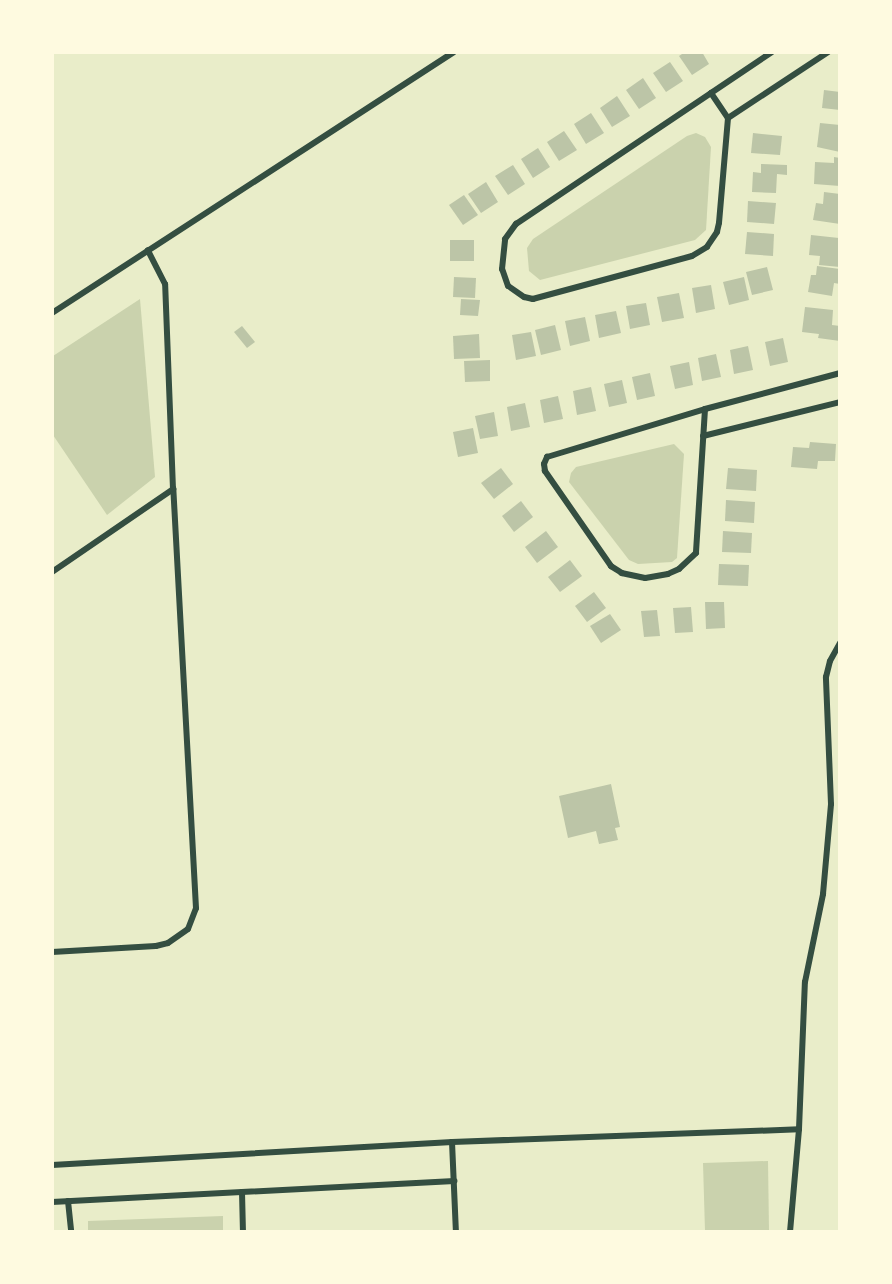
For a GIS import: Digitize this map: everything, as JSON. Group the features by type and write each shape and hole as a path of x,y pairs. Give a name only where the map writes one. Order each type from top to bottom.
{"street":[{"path":"52,314 454,52"},
{"path":"711,93 728,118 719,223 708,247 692,256 533,299 524,297 508,286 502,269 505,239 516,224 772,52"},
{"path":"728,118 828,52"},
{"path":"52,952 156,946 168,943 188,929 196,908 173,489 165,284 148,250"},
{"path":"705,409 696,553 679,569 657,577 633,576 611,566 545,471 545,460 551,454 705,409 840,373"},
{"path":"703,436 840,402"},
{"path":"52,572 173,489"},
{"path":"790,1232 799,1129 801,1029 805,982 823,894 831,804 826,677 830,661 840,643"},
{"path":"52,1165 452,1143 799,1129"},
{"path":"452,1143 456,1232"},
{"path":"52,1202 454,1181"},
{"path":"242,1192 243,1232"},
{"path":"68,1201 71,1232"}],"green space":[{"path":"696,133 705,137 711,147 706,230 695,240 540,280 529,271 527,248 533,239 687,136"},
{"path":"140,299 155,477 107,515 53,435 53,356"},
{"path":"674,444 684,454 677,558 672,562 638,564 629,560 569,482 571,473 576,467"},
{"path":"768,1161 769,1231 705,1231 703,1163"},
{"path":"223,1216 223,1231 88,1231 88,1221"}],"building":[{"path":"685,52 702,52 709,64 692,75 679,56"},
{"path":"670,62 683,81 666,92 653,73"},
{"path":"643,78 656,98 639,109 626,90"},
{"path":"824,90 840,92 840,110 822,108"},
{"path":"617,96 630,116 612,127 600,108"},
{"path":"591,113 604,133 586,144 574,124"},
{"path":"820,123 840,125 840,152 817,147"},
{"path":"564,131 577,150 559,161 547,142"},
{"path":"753,133 782,136 780,155 751,153"},
{"path":"538,148 550,167 533,178 521,159"},
{"path":"834,157 840,158 840,186 814,184 815,162 834,163"},
{"path":"761,164 787,165 787,175 777,174 776,193 752,192 753,172 761,173"},
{"path":"513,165 525,184 508,195 495,176"},
{"path":"486,182 498,202 481,213 468,194"},
{"path":"824,192 840,194 840,224 813,220 816,203 823,204"},
{"path":"464,195 478,215 463,225 449,205"},
{"path":"748,201 776,203 774,224 747,222"},
{"path":"747,232 774,234 773,256 745,254"},
{"path":"811,235 839,238 840,267 819,265 820,256 809,255"},
{"path":"450,240 474,240 474,261 450,261"},
{"path":"817,266 840,269 840,284 834,283 832,296 808,292 811,275 816,275"},
{"path":"767,267 773,290 752,295 746,272"},
{"path":"454,277 476,278 475,298 453,297"},
{"path":"744,277 749,300 729,305 723,282"},
{"path":"711,285 715,309 696,313 692,288"},
{"path":"679,293 684,318 662,322 657,297"},
{"path":"461,299 480,300 478,316 460,315"},
{"path":"646,303 650,325 630,329 626,306"},
{"path":"805,307 833,310 832,325 840,326 840,341 818,338 819,334 802,332"},
{"path":"616,311 621,333 599,338 595,315"},
{"path":"585,317 590,341 570,346 565,321"},
{"path":"555,325 561,350 541,355 535,330"},
{"path":"242,326 255,342 247,348 234,332"},
{"path":"531,332 536,356 516,360 512,335"},
{"path":"479,334 480,358 454,359 453,336"},
{"path":"783,338 788,362 770,366 765,342"},
{"path":"748,346 753,370 734,374 730,350"},
{"path":"716,354 721,377 702,381 698,358"},
{"path":"490,360 490,381 465,382 464,361"},
{"path":"689,362 693,385 675,389 670,366"},
{"path":"650,373 655,396 637,400 632,377"},
{"path":"622,380 627,403 609,407 604,384"},
{"path":"591,387 596,411 577,415 573,391"},
{"path":"558,396 563,419 544,423 540,400"},
{"path":"525,403 530,427 511,431 507,407"},
{"path":"494,412 498,436 480,439 475,416"},
{"path":"473,428 478,453 458,457 453,432"},
{"path":"810,442 836,444 835,461 818,461 817,469 791,467 793,447 809,448"},
{"path":"501,468 513,484 494,499 481,483"},
{"path":"728,468 757,470 756,491 726,489"},
{"path":"726,500 755,502 754,523 725,521"},
{"path":"521,501 533,517 514,532 502,516"},
{"path":"546,531 558,547 537,563 525,547"},
{"path":"723,531 752,533 751,553 722,552"},
{"path":"570,560 582,576 560,592 548,577"},
{"path":"719,564 749,565 748,586 718,585"},
{"path":"594,592 606,608 587,622 575,606"},
{"path":"705,602 724,602 725,628 706,629"},
{"path":"691,607 693,632 675,633 673,608"},
{"path":"657,610 660,636 644,637 641,611"},
{"path":"610,614 621,630 601,643 590,626"},
{"path":"611,784 620,827 615,828 618,840 599,844 596,831 568,838 559,796"}]}
